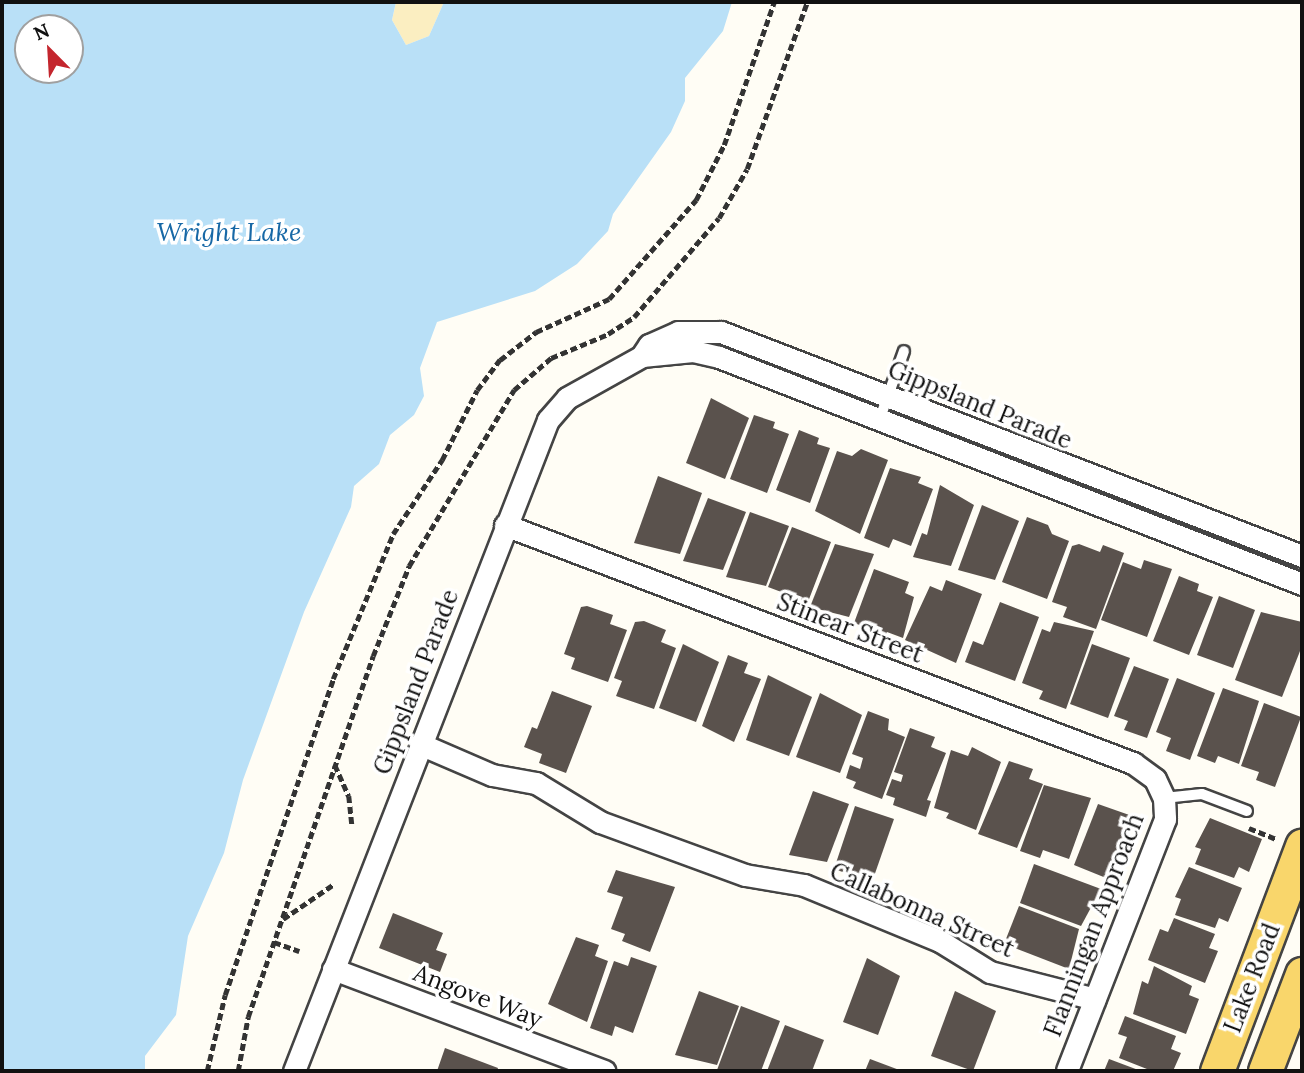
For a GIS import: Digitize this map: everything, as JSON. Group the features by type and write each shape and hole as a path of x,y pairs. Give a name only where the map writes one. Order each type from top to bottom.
{"main road":[{"name":"Lake Road","path":"1217,1071 1292,843"},
{"name":"Lake Road","path":"1265,1071 1302,974"}],"street":[{"name":"Gippsland Parade","path":"642,356 649,345 678,332 722,332 1302,556"},
{"name":"Gippsland Parade","path":"294,1071 505,525 555,410 575,393 642,356 705,353 880,418 1302,583"},
{"name":"Stinear Street","path":"505,525 1133,763 1155,779 1164,797"},
{"name":"Callabonna Street","path":"420,744 492,775 536,783 600,822 745,875 803,885 940,941 990,972 1095,999"},
{"name":"Flanningan Approach","path":"1067,1071 1161,829 1164,797"},
{"name":"Angove Way","path":"333,969 604,1071"}],"lane":[{"path":"880,418 904,351"},
{"path":"1164,797 1202,793 1247,811"}],"path":[{"path":"207,1071 225,995 333,678 393,534 442,460 489,372 523,340 608,299 696,200 724,145 774,2"},
{"path":"335,765 349,796 352,826"},
{"path":"1248,828 1292,843"},
{"path":"282,920 334,884"},
{"path":"274,942 299,951"}],"sand":[{"path":"396,2 444,2 429,36 406,45 392,20"}],"water":[{"name":"Wright Lake","path":"2,2 396,2 392,20 406,45 429,36 444,2 732,2 723,31 685,78 685,101 671,132 613,214 608,231 577,264 535,291 437,322 420,368 424,396 414,415 390,435 379,464 354,486 351,507 304,612 243,780 224,853 188,936 176,1015 145,1056 145,1071 2,1071"}],"building":[{"path":"711,398 749,418 725,479 686,463"},
{"path":"754,415 775,422 773,428 789,434 767,493 730,479"},
{"path":"799,430 819,438 817,444 830,448 810,503 776,490"},
{"path":"861,449 888,460 860,534 815,511 837,451 852,456"},
{"path":"890,468 921,477 918,483 933,489 911,546 893,539 889,548 864,538"},
{"path":"658,476 702,493 680,554 634,543"},
{"path":"940,485 974,505 951,566 913,557 922,533 927,535"},
{"path":"708,498 746,512 723,570 683,561"},
{"path":"982,505 1019,521 995,580 958,570"},
{"path":"750,512 789,526 766,586 726,577"},
{"path":"1027,517 1048,525 1052,534 1069,541 1047,599 1002,582"},
{"path":"792,527 831,542 806,607 782,598 784,593 768,587"},
{"path":"835,544 874,554 849,617 810,607"},
{"path":"1079,544 1100,552 1103,545 1124,553 1096,629 1063,617 1067,607 1052,602 1072,546"},
{"path":"1144,560 1172,569 1147,637 1101,620 1123,562 1141,569"},
{"path":"874,569 909,582 905,593 914,597 903,638 887,632 884,639 861,630 862,626 854,623"},
{"path":"1179,576 1199,584 1197,591 1213,597 1189,655 1153,641"},
{"path":"946,580 982,594 956,663 905,640 930,586 942,591"},
{"path":"1219,596 1255,610 1233,668 1197,655"},
{"path":"1000,602 1039,617 1015,681 965,662 973,641 983,645"},
{"path":"587,606 613,615 610,624 627,630 608,682 571,669 575,658 564,654 581,607"},
{"path":"1261,612 1302,622 1302,646 1282,697 1235,680"},
{"path":"644,621 666,630 661,642 676,648 654,709 616,696 622,681 614,678 635,622"},
{"path":"1054,622 1094,631 1066,709 1039,699 1043,691 1022,683 1042,629 1050,632"},
{"path":"683,644 719,662 696,722 659,708"},
{"path":"1092,644 1130,658 1108,718 1070,704"},
{"path":"728,655 748,663 744,673 761,679 734,742 702,726"},
{"path":"1134,666 1169,679 1147,738 1124,730 1128,721 1114,716"},
{"path":"768,675 812,697 789,756 746,740"},
{"path":"1177,678 1215,693 1190,760 1166,751 1171,738 1156,732"},
{"path":"1223,688 1259,701 1239,764 1218,756 1215,763 1197,756"},
{"path":"552,691 592,706 566,773 539,763 542,754 524,747 532,727 537,729"},
{"path":"820,693 862,715 840,773 796,757"},
{"path":"1264,703 1301,717 1275,787 1256,780 1259,772 1241,766"},
{"path":"868,711 889,719 888,730 905,737 882,799 853,788 856,782 846,778 850,765 860,769 863,758 852,754"},
{"path":"910,728 935,737 931,747 946,753 927,800 931,801 926,817 893,805 895,798 886,795 892,779 901,782 903,775 894,772"},
{"path":"972,747 1001,762 976,830 946,818 949,813 934,808 951,750 968,756"},
{"path":"1009,761 1033,769 1029,779 1043,784 1017,848 978,834"},
{"path":"1044,785 1091,798 1069,859 1043,850 1040,858 1020,851"},
{"path":"813,791 849,804 827,862 789,855"},
{"path":"1098,804 1135,817 1111,880 1074,865"},
{"path":"855,806 894,819 872,882 834,869"},
{"path":"1210,818 1262,839 1249,872 1239,867 1234,878 1195,864 1201,849 1195,847"},
{"path":"1034,864 1101,889 1081,926 1020,903"},
{"path":"1189,867 1242,888 1228,922 1219,918 1215,928 1175,915 1181,899 1175,897"},
{"path":"616,870 675,887 650,952 622,941 625,934 611,929 623,897 607,892"},
{"path":"1019,906 1079,929 1069,969 1004,944"},
{"path":"393,913 443,933 436,950 447,954 440,972 379,948"},
{"path":"1174,918 1215,934 1209,948 1218,951 1205,983 1148,960 1160,929 1168,932"},
{"path":"576,937 599,945 595,956 608,961 587,1022 548,1004"},
{"path":"631,957 657,966 633,1033 615,1026 612,1036 590,1028 614,961 628,966"},
{"path":"867,958 900,976 878,1035 843,1022"},
{"path":"1154,966 1192,986 1189,995 1199,999 1186,1034 1133,1014 1142,981 1148,984"},
{"path":"699,991 739,1006 717,1065 675,1055"},
{"path":"955,991 996,1011 973,1071 931,1056"},
{"path":"741,1006 780,1021 761,1071 717,1070"},
{"path":"1125,1016 1176,1036 1171,1049 1181,1053 1173,1071 1152,1071 1119,1058 1127,1037 1118,1034"},
{"path":"785,1025 824,1040 812,1071 767,1071"},
{"path":"445,1048 498,1068 497,1071 437,1071"},
{"path":"870,1059 902,1071 865,1071"},
{"path":"1109,1059 1141,1071 1104,1071"}]}
